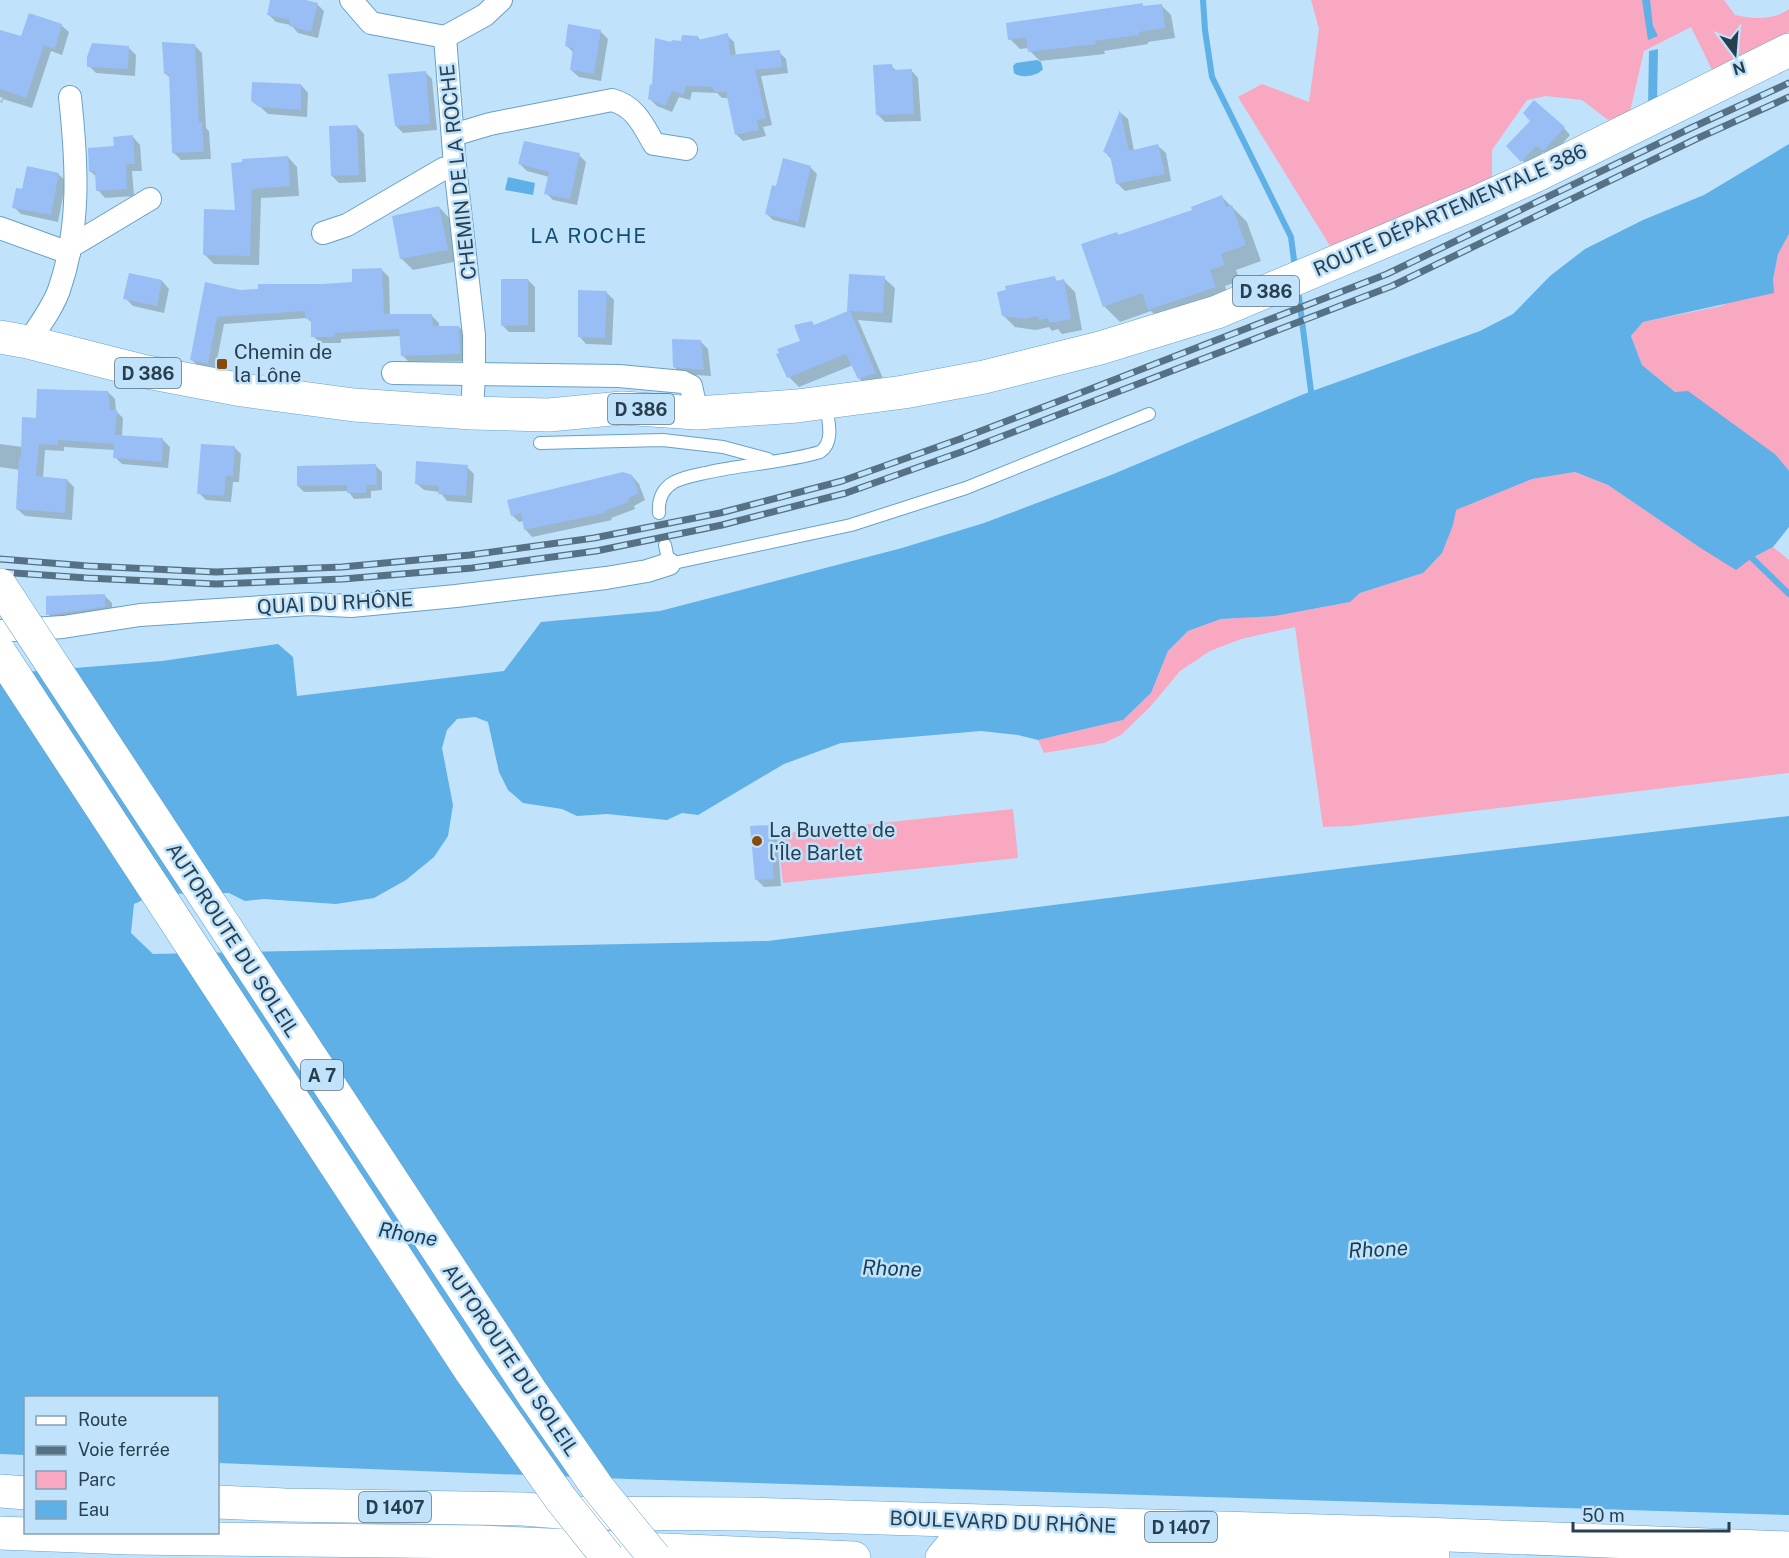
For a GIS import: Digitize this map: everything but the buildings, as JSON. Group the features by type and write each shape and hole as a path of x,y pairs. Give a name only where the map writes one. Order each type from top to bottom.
{"main road":[{"name":"ROUTE DÉPARTEMENTALE 386","path":"14,340 142,371 242,390 354,405 472,413 549,415 622,408 697,413 826,403 904,392 984,377 1100,348 1216,312 1475,204 1789,50"},
{"name":"AUTOROUTE DU SOLEIL","path":"0,585 532,1394 598,1488 655,1558"},
{"name":"AUTOROUTE DU SOLEIL","path":"0,653 470,1370 560,1498 608,1558"},
{"path":"0,1491 24,1492"},
{"name":"BOULEVARD DU RHÔNE","path":"219,1502 523,1509 572,1514 746,1514 1423,1534 1789,1548"},
{"path":"572,1514 751,1532 903,1534 921,1542 933,1558"},
{"name":"D 1407","path":"0,1533 24,1534"},
{"name":"D 1407","path":"26,1534 130,1538 523,1543 854,1558"},
{"path":"942,1558 952,1546 982,1542 1141,1551 1380,1557 1445,1555 1617,1542"}],"street":[{"name":"CHEMIN DE LA ROCHE","path":"351,0 371,23 445,37 455,166 474,335 472,413"},
{"path":"445,37 485,15 501,0"},
{"path":"14,340 47,314 58,292 70,250 77,197 70,97"},
{"path":"453,135 490,124 612,100 623,103 636,114 654,144 686,150"},
{"path":"323,233 347,225 443,169 455,166"},
{"path":"0,228 70,250 150,199"},
{"path":"393,373 619,376 683,382 691,386 697,413"},
{"name":"QUAI DU RHÔNE","path":"0,631 63,627 140,615 310,604 351,606 445,597 647,571 667,554"}],"lane":[{"path":"659,513 658,505 663,493 672,483 684,478 725,468 812,454 825,448 830,440 826,403"},
{"path":"667,554 851,525 966,488 1149,414"},
{"path":"540,442 663,440 723,447 775,460"}],"green space":[{"path":"1311,0 1724,0 1735,15 1749,17 1776,16 1789,9 1789,32 1714,74 1691,27 1644,51 1630,112 1608,120 1582,100 1546,96 1527,100 1492,150 1492,182 1330,246 1238,97 1262,84 1309,102 1319,29"},
{"path":"1789,234 1789,471 1776,455 1675,392 1642,365 1631,336 1643,322 1721,306 1773,280 1778,254"},
{"path":"1575,472 1608,485 1699,547 1752,558 1773,547 1789,560 1789,773 1350,826 1323,827 1295,627 1241,639 1210,651 1180,671 1150,707 1121,735 1104,743 1044,753 1038,740 1123,720 1151,693 1168,651 1188,631 1221,619 1275,616 1350,602 1360,593 1423,573 1453,525 1455,510 1532,479"},
{"path":"1013,809 1018,858 783,883 777,834"}],"water":[{"path":"1642,0 1650,0 1653,26 1658,36 1648,40"},
{"path":"1658,49 1657,102 1648,107 1649,51"},
{"path":"1037,60 1041,62 1043,69 1037,73 1025,76 1014,73 1013,66 1016,63"},
{"name":"Rhone","path":"1789,144 1789,234 1778,254 1773,280 1774,293 1643,322 1631,336 1642,365 1675,392 1688,391 1776,455 1789,471 1789,527 1773,547 1736,570 1608,485 1575,472 1532,479 1456,510 1442,553 1423,573 1360,593 1350,602 1275,616 1221,619 1188,631 1168,651 1151,693 1123,720 1038,740 1018,735 981,731 841,743 784,764 698,815 682,813 667,820 607,814 577,816 562,809 523,803 508,790 499,772 488,722 475,717 457,719 447,730 442,748 453,805 448,836 434,857 406,880 374,898 336,904 264,899 245,901 229,893 156,894 134,904 131,933 153,954 768,941 1354,867 1789,816 1789,1515 628,1479 219,1463 219,1396 24,1396 24,1455 0,1454 0,674 162,661 278,644 293,657 297,696 504,671 541,622 660,611 902,548 984,523 1111,475 1304,394 1480,331 1513,314 1550,276 1585,249 1643,220 1704,195"},
{"path":"508,177 535,183 533,195 505,190"}],"waterway":[{"path":"1203,0 1212,77 1291,237 1295,268"},
{"path":"1298,290 1312,399"},
{"path":"1752,558 1789,594"}],"railway":[{"path":"0,559 216,572 342,567 470,555 594,538 720,513 842,481 960,439 1387,274 1789,83"},
{"path":"0,572 216,584 343,579 472,568 596,551 722,525 846,493 964,451 1392,286 1696,139 1789,97"}],"place":[{"name":"Chemin de la Lône","path":"222,364"},
{"name":"La Buvette de l'Île Barlet","path":"757,841"}],"district":[{"name":"LA ROCHE","path":"589,235"}]}
